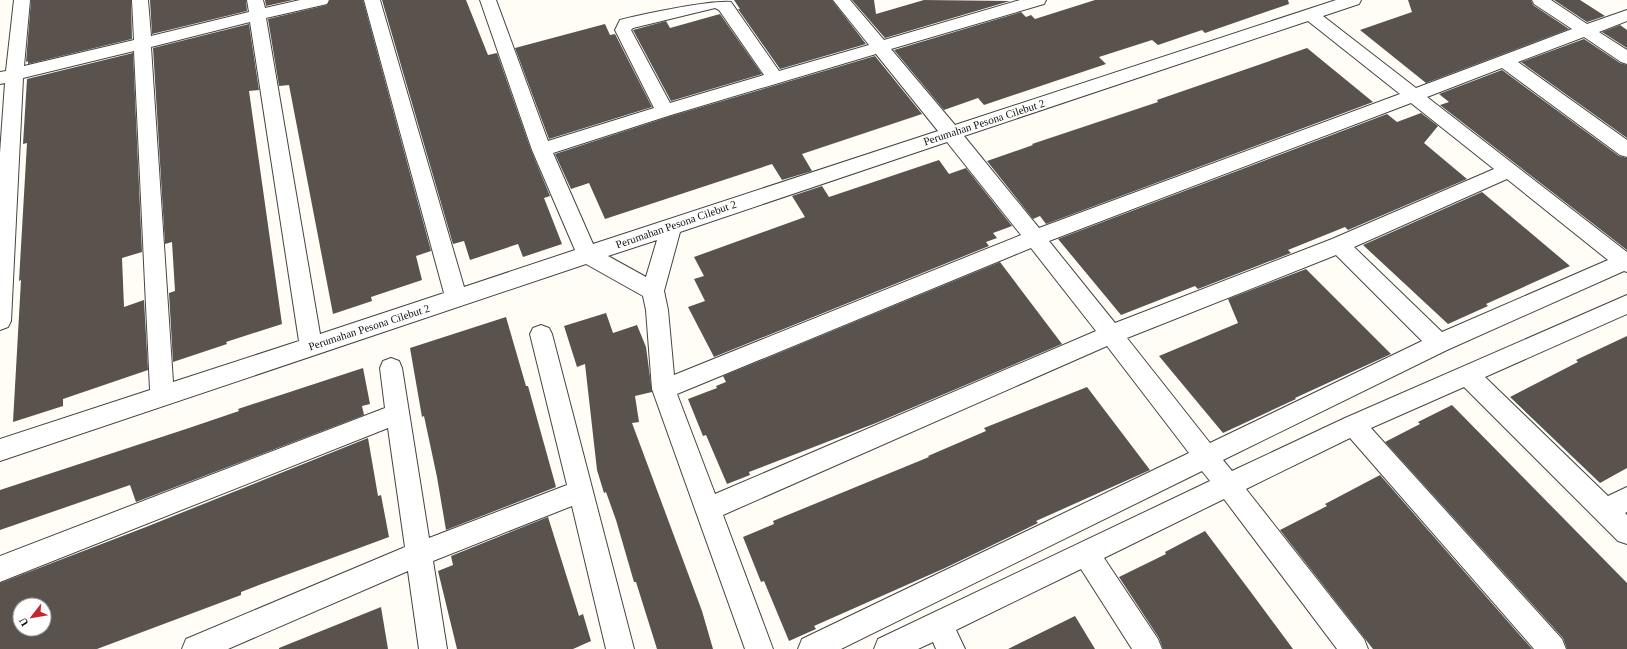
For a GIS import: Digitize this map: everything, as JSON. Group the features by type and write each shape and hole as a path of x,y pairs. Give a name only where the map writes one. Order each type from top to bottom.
{"street":[{"path":"0,320 7,76 22,0"},
{"path":"140,0 144,44 162,395"},
{"path":"7,76 144,44 257,8 320,0"},
{"path":"372,0 456,297"},
{"path":"488,0 542,150 587,254 653,292"},
{"path":"841,0 1034,238 1228,484 1354,649"},
{"path":"542,150 665,111 1038,0"},
{"name":"Perumahan Pesona Cilebut 2","path":"0,450 950,133 1312,15 1353,0"},
{"path":"1540,0 1627,58"},
{"path":"665,111 623,30 626,24 717,2 725,6 775,78"},
{"path":"257,8 311,346"},
{"path":"812,649 1439,343 1626,263 1312,15"},
{"path":"664,389 1034,238 1627,15"},
{"path":"1504,61 1627,150"},
{"path":"709,509 1110,335 1339,244 1510,170"},
{"path":"671,226 653,292 657,310 664,389 759,649"},
{"path":"1339,244 1439,343"},
{"path":"888,649 1353,425 1627,304"},
{"path":"542,334 620,649"},
{"path":"391,368 433,649"},
{"path":"1467,375 1627,532"},
{"path":"0,569 398,414"},
{"path":"1353,425 1552,649"},
{"path":"196,649 419,554 581,491"},
{"path":"1606,511 1627,498"},
{"path":"1086,554 1148,649"},
{"path":"938,624 951,649"}],"building":[{"path":"31,0 131,0 132,39 28,64 28,61 26,62"},
{"path":"150,0 246,0 247,11 152,34"},
{"path":"265,0 293,0 266,6"},
{"path":"330,0 363,0 431,251 416,256 422,280 371,297 372,301 333,314 289,85 279,86 268,19 327,5"},
{"path":"382,0 466,0 488,55 497,53 531,150 550,196 544,198 562,244 523,257 518,244 470,260 464,241 453,244"},
{"path":"734,0 832,0 866,44 780,69 738,9 740,9"},
{"path":"852,0 874,0 876,14 924,0 1010,1 885,38"},
{"path":"1095,0 1288,0 1289,4 1205,33 1202,30 1158,45 1152,40 1099,57 1106,64 984,105 978,98 944,110 894,50 1021,12 1026,17 1031,15 1035,19"},
{"path":"1408,0 1531,0 1533,5 1569,29 1426,83 1360,30 1412,12"},
{"path":"1554,0 1580,0 1605,16 1587,22"},
{"path":"720,14 762,74 671,101 633,30 666,21 670,28"},
{"path":"249,24 259,90 249,91 282,324 226,342 227,344 173,362 169,293 175,291 172,242 165,244 153,48"},
{"path":"605,24 610,35 615,34 652,107 549,139 515,48"},
{"path":"1620,25 1627,30 1627,48 1602,32"},
{"path":"1584,39 1620,63 1627,65 1627,138 1521,62"},
{"path":"1307,48 1373,102 1046,224 1040,216 1033,219 987,161 1033,145 1032,144 1158,102 1157,100"},
{"path":"133,53 142,252 122,258 124,307 144,300 148,370 63,399 63,406 13,422 27,143 23,144 27,79"},
{"path":"875,56 922,114 802,154 812,171 782,180 772,164 605,219 589,183 571,189 555,154 671,116"},
{"path":"1502,70 1619,156 1627,158 1627,250 1440,105 1449,102 1439,94"},
{"path":"1421,113 1438,126 1424,143 1467,179 1348,230 1345,227 1288,250 1291,253 1198,289 1195,286 1121,315 1058,239 1387,114 1397,122"},
{"path":"939,160 949,174 966,168 1012,226 993,233 997,238 986,242 989,246 714,357 688,307 705,301 694,279 704,276 694,257 805,217 792,196 822,186 829,197"},
{"path":"1482,192 1570,266 1486,304 1488,306 1448,324 1363,245"},
{"path":"1000,262 1062,344 876,423 749,472 750,475 727,484 706,435 703,436 688,399 717,388 716,386 726,382 723,376"},
{"path":"1306,269 1391,354 1223,433 1159,356 1238,323 1228,299"},
{"path":"606,313 613,333 637,325 646,347 652,392 635,396 639,422 632,423 702,611 713,649 657,649 636,582 634,582 616,520 606,492 604,493 597,470 585,364 577,367 564,326"},
{"path":"506,317 526,386 528,386 556,487 446,530 437,477 424,416 422,417 410,348"},
{"path":"1627,336 1627,468 1600,483 1510,397 1578,362 1576,360"},
{"path":"363,368 370,404 362,406 364,415 136,502 130,485 0,530 0,490 189,428 239,411 238,409"},
{"path":"1087,387 1150,470 1036,521 1038,523 945,568 814,626 816,629 789,641 764,581 761,582 743,537 774,524 773,521 929,457 928,456 986,431 984,428"},
{"path":"1452,405 1627,583 1627,649 1567,649 1563,638 1385,442 1420,424 1418,422"},
{"path":"368,438 378,496 381,495 389,537 259,585 241,592 241,595 97,649 0,649 0,583 146,527"},
{"path":"1380,475 1532,649 1373,649 1280,530 1327,506 1325,504"},
{"path":"548,517 579,616 583,614 591,641 573,649 457,649 438,571 453,565 451,556"},
{"path":"1205,531 1293,649 1163,649 1159,638 1119,577 1166,554 1165,552"},
{"path":"381,607 388,649 279,649 279,648"},
{"path":"1075,616 1095,649 1008,649"}]}
